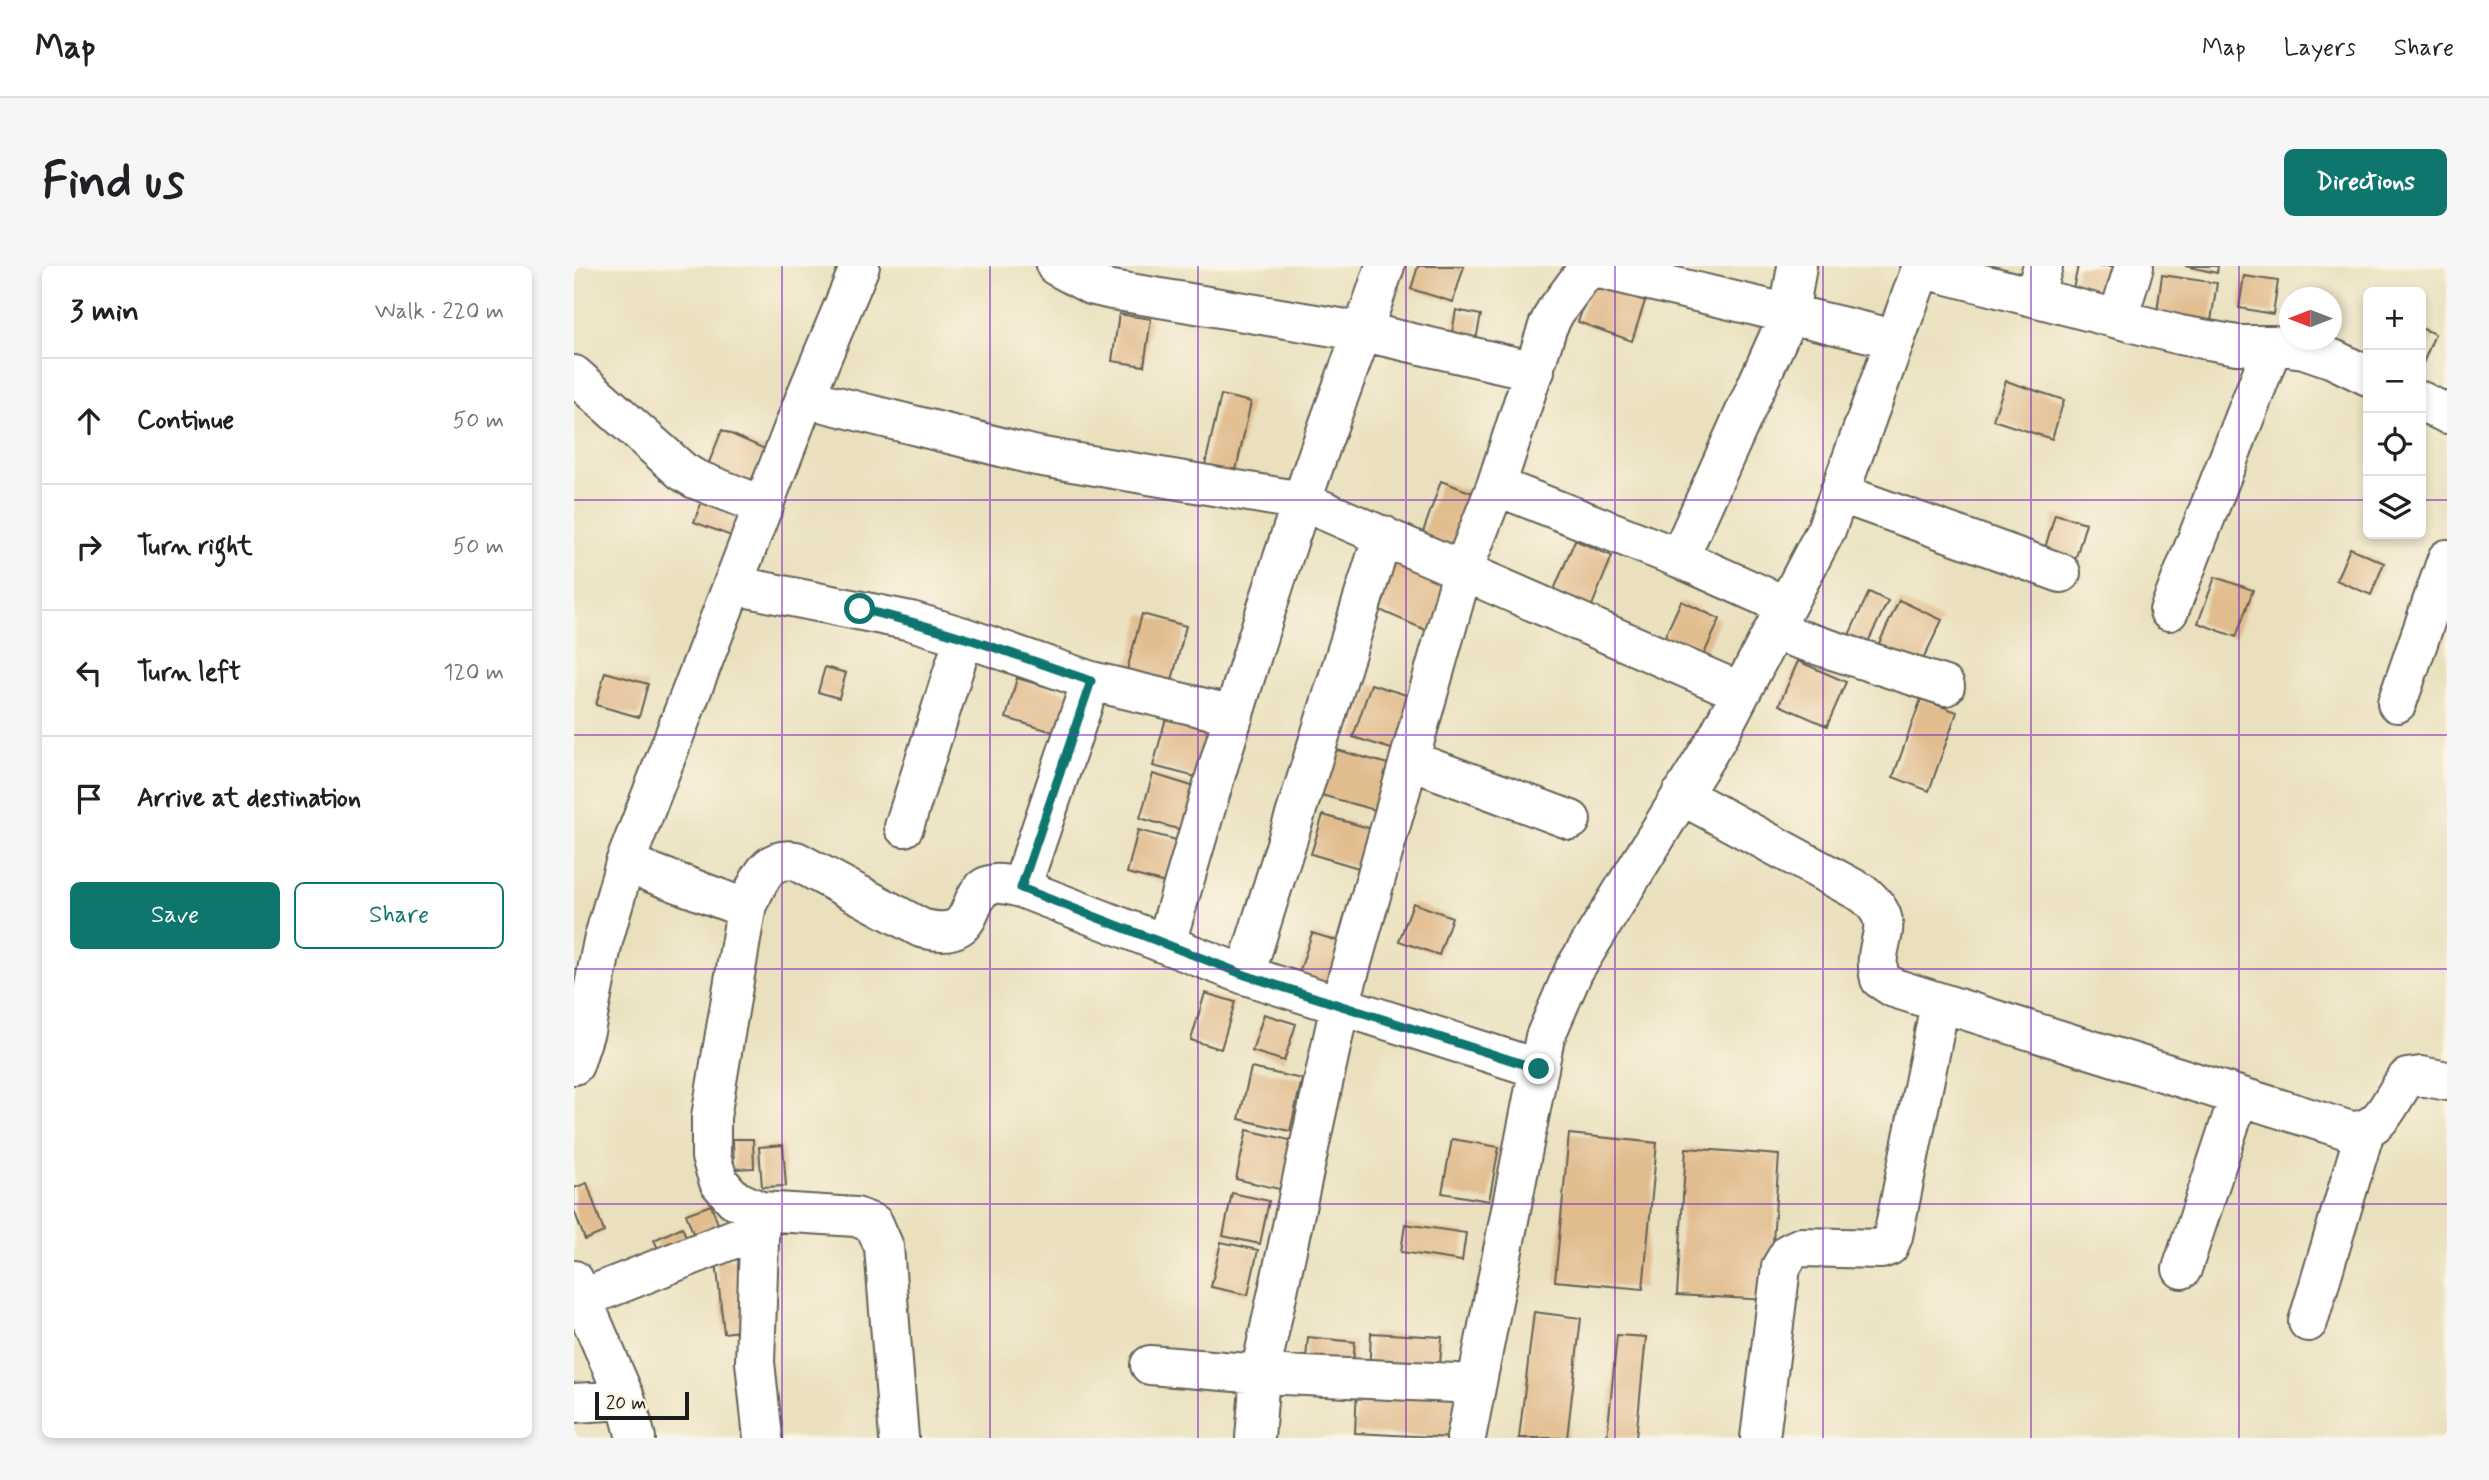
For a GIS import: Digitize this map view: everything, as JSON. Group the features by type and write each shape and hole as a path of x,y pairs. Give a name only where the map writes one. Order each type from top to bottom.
{"street":[{"path":"574,1065 586,1031 603,941 625,863 805,398 860,266"},
{"path":"1056,266 1091,285 1112,290 1364,331 1535,371"},
{"path":"1167,943 1234,715 1302,501 1385,266"},
{"path":"1255,1438 1260,1374 1340,1005 1463,570 1496,486 1548,326 1555,312 1588,266 1895,339"},
{"path":"1679,558 1789,314 1797,266"},
{"path":"2118,319 2134,266"},
{"path":"1466,1438 1545,1037 1574,970 1717,738 1826,530 1922,267 2038,282 2118,319 2208,341 2304,349 2363,374"},
{"path":"2169,611 2273,345"},
{"path":"574,375 682,471 695,479 764,506"},
{"path":"805,398 1037,456 1302,501 1741,692"},
{"path":"2426,404 2447,414"},
{"path":"1496,486 1679,558 1780,618 1945,686"},
{"path":"1839,493 2061,573"},
{"path":"1245,975 1382,535"},
{"path":"2397,703 2447,559"},
{"path":"733,585 873,612 964,637 1091,681 1234,715"},
{"path":"904,827 964,637"},
{"path":"1021,888 1091,681"},
{"path":"1409,760 1571,821"},
{"path":"1681,795 1864,894 1876,904 1883,915 1883,931 1876,965 1880,979 1894,988 2351,1130 2365,1130 2375,1124 2407,1077 2421,1076 2447,1081"},
{"path":"760,1220 734,1199 719,1182 712,1157 712,1116 747,904 772,863 782,859 796,861 921,928 935,931 950,932 961,926 982,889 992,884 1021,888 1245,975 1539,1069"},
{"path":"625,863 734,904 747,904"},
{"path":"1760,1438 1781,1267 1790,1252 1801,1247 1881,1249 1889,1246 1940,1004"},
{"path":"2182,1269 2239,1096"},
{"path":"2308,1322 2365,1130"},
{"path":"636,1438 626,1400 578,1289 760,1220 856,1217 874,1224 884,1247 900,1438"},
{"path":"760,1220 755,1363 763,1438"},
{"path":"1150,1365 1260,1374 1476,1384"},
{"path":"574,1403 626,1400"}],"building":[{"path":"1418,266 1464,266 1453,302 1411,289"},
{"path":"2078,266 2125,266 2116,312 2070,303"},
{"path":"2185,266 2218,266 2217,273"},
{"path":"2162,275 2217,283 2210,327 2156,319"},
{"path":"2244,276 2278,281 2273,314 2239,308"},
{"path":"1592,282 1645,301 1632,341 1578,322"},
{"path":"1456,310 1481,315 1474,349 1450,344"},
{"path":"1119,314 1151,319 1144,366 1112,361"},
{"path":"2426,330 2435,334 2426,356"},
{"path":"2006,381 2064,400 2052,439 1993,420"},
{"path":"1221,395 1251,402 1233,484 1202,478"},
{"path":"722,430 765,449 748,488 706,470"},
{"path":"1441,481 1478,495 1458,549 1422,535"},
{"path":"704,496 748,513 739,539 694,522"},
{"path":"2055,514 2086,523 2074,564 2043,555"},
{"path":"1575,540 1612,556 1591,608 1553,592"},
{"path":"2350,548 2384,563 2371,595 2336,580"},
{"path":"1395,560 1451,584 1430,632 1375,608"},
{"path":"2215,577 2253,590 2236,637 2198,623"},
{"path":"1869,592 1888,601 1866,646 1848,637"},
{"path":"1899,600 1942,620 1917,672 1875,652"},
{"path":"1681,601 1720,619 1699,665 1660,647"},
{"path":"1142,614 1186,626 1169,692 1124,681"},
{"path":"1798,661 1846,682 1827,726 1779,705"},
{"path":"825,667 846,673 839,698 818,692"},
{"path":"605,672 648,684 639,717 596,705"},
{"path":"1017,678 1081,697 1070,737 1006,718"},
{"path":"1371,684 1422,700 1404,753 1353,737"},
{"path":"1921,699 1957,712 1929,791 1893,777"},
{"path":"1166,718 1225,734 1212,781 1153,766"},
{"path":"1326,747 1399,767 1386,813 1314,793"},
{"path":"1153,774 1208,791 1195,834 1140,818"},
{"path":"1323,815 1379,831 1369,871 1311,854"},
{"path":"1138,830 1192,844 1181,887 1127,873"},
{"path":"1413,903 1452,917 1439,955 1399,941"},
{"path":"1312,933 1351,945 1335,999 1295,986"},
{"path":"1205,993 1235,1002 1221,1049 1191,1040"},
{"path":"1264,1014 1296,1024 1284,1061 1252,1051"},
{"path":"1251,1068 1302,1079 1290,1131 1239,1119"},
{"path":"1247,1130 1302,1143 1292,1192 1236,1179"},
{"path":"1569,1134 1657,1143 1643,1289 1555,1281"},
{"path":"733,1139 753,1139 754,1168 734,1169"},
{"path":"1452,1139 1499,1147 1489,1201 1442,1193"},
{"path":"783,1145 786,1186 762,1187 759,1147"},
{"path":"1686,1148 1779,1155 1769,1300 1677,1295"},
{"path":"587,1183 604,1232 585,1240 574,1210 574,1188"},
{"path":"1232,1193 1269,1201 1260,1244 1223,1236"},
{"path":"711,1205 724,1240 699,1249 686,1214"},
{"path":"1405,1224 1466,1233 1462,1261 1401,1252"},
{"path":"682,1227 691,1248 663,1260 654,1240"},
{"path":"1221,1242 1258,1250 1248,1295 1211,1287"},
{"path":"744,1258 753,1329 724,1333 716,1261"},
{"path":"1534,1312 1581,1318 1567,1438 1519,1438"},
{"path":"1371,1333 1442,1337 1439,1379 1369,1375"},
{"path":"1617,1335 1646,1337 1636,1438 1607,1438"},
{"path":"1308,1337 1355,1342 1352,1374 1305,1369"},
{"path":"1357,1386 1455,1390 1453,1438 1355,1433"}],"route":[{"path":"860,609 964,637 1091,681 1021,888 1245,975 1539,1069"}]}
